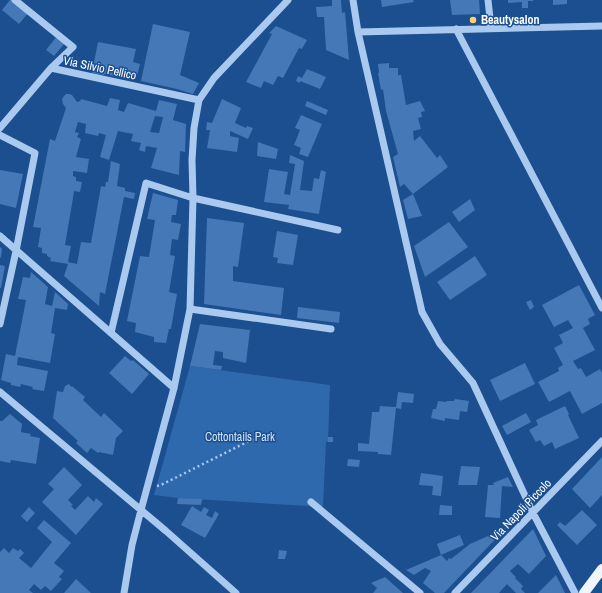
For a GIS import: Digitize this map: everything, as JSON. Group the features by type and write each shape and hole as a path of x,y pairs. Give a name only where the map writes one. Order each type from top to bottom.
{"main road":[{"path":"584,593 602,569"}],"street":[{"path":"15,0 73,47 51,68"},
{"path":"124,593 132,545 140,510 174,388 190,309 193,198 192,160 198,100 214,78 288,0"},
{"path":"353,0 358,32 422,312 440,344 473,383 533,513 575,593"},
{"path":"488,0 491,28"},
{"path":"358,32 602,26"},
{"path":"456,29 602,308"},
{"name":"Via Silvio Pellico","path":"0,128 51,68 198,100"},
{"path":"0,135 35,153 0,324"},
{"path":"111,333 146,183 193,198 338,230"},
{"path":"0,236 174,388"},
{"path":"190,309 331,329"},
{"path":"0,392 166,531 236,593"},
{"name":"Via Napoli Piccolo","path":"455,593 602,441"},
{"path":"311,502 420,593"}],"path":[{"path":"147,489 161,485 257,437"}],"green space":[{"name":"Cottontails Park","path":"190,366 330,385 328,442 326,442 323,507 178,498 154,495"}],"building":[{"path":"10,0 14,0 29,12 19,24 2,10"},
{"path":"332,0 341,0 342,13 345,12 349,60 326,50 324,17 317,17 316,7 332,6"},
{"path":"381,0 413,0 414,2 382,7"},
{"path":"450,0 479,0 480,14 452,15"},
{"path":"508,0 533,1 528,1 528,8 522,8 522,2 508,3"},
{"path":"553,0 567,0 567,4 553,5"},
{"path":"153,24 190,32 180,75 199,83 193,94 141,81"},
{"path":"276,26 307,40 302,49 299,48 283,78 278,76 273,85 264,81 261,88 246,82 272,34 269,33"},
{"path":"57,36 65,43 54,56 46,50"},
{"path":"98,42 136,49 133,62 140,64 137,76 130,76 130,79 92,73"},
{"path":"389,63 389,68 398,68 398,75 401,75 406,105 420,101 425,111 421,112 422,117 418,118 421,129 413,131 414,141 420,136 437,158 440,155 448,167 413,194 404,184 400,187 393,157 398,154 386,111 383,89 381,90 378,73 378,64"},
{"path":"307,69 326,77 320,89 300,81 300,83 296,81 298,76 302,78"},
{"path":"69,94 72,95 77,102 81,99 107,106 110,98 120,100 118,110 124,112 128,103 156,111 159,100 177,104 173,120 186,124 185,152 180,151 179,175 151,168 157,148 146,146 145,152 139,150 141,143 131,141 133,134 118,131 109,160 100,157 106,135 99,133 98,136 85,133 86,124 78,122 75,132 79,133 77,137 81,139 76,157 89,159 87,173 73,171 73,176 76,177 76,181 82,182 80,192 74,191 65,245 71,246 68,262 77,264 81,242 91,243 101,186 105,187 106,182 108,182 111,161 120,164 117,186 125,188 125,191 135,193 134,199 124,197 105,294 100,292 99,306 64,276 68,264 50,261 51,258 47,256 47,254 42,253 42,248 38,247 41,228 33,227 50,139 55,141 66,108 62,99 64,96","holes":["155,116 163,117 159,133 150,132"]},
{"path":"222,99 241,108 235,123 246,128 247,126 253,128 248,139 230,131 230,136 239,138 237,152 207,148 210,130 206,130 207,122 212,123"},
{"path":"307,101 328,110 326,115 305,106"},
{"path":"301,115 322,124 308,157 299,154 301,148 294,145 300,130 295,128"},
{"path":"258,142 278,149 276,159 257,156"},
{"path":"290,155 304,161 300,190 312,191 314,178 319,179 321,170 326,172 319,214 288,209 289,205 264,202 269,169 288,172 284,194 290,195 295,164 289,163"},
{"path":"0,170 23,174 16,208 0,204"},
{"path":"153,193 178,200 176,215 172,215 171,222 181,224 178,240 172,239 170,255 175,256 169,292 177,294 171,329 169,329 166,343 154,342 154,337 135,332 136,323 127,321 140,256 149,257 155,220 147,219"},
{"path":"413,194 422,216 408,219 403,200"},
{"path":"470,199 475,210 459,222 452,212"},
{"path":"207,218 244,223 238,267 233,266 233,281 284,288 281,315 204,304"},
{"path":"449,222 468,247 425,277 414,246"},
{"path":"277,231 298,235 293,265 277,263 278,258 273,257"},
{"path":"0,247 2,249 1,258 0,257"},
{"path":"475,256 487,275 450,300 437,282"},
{"path":"0,265 5,266 1,288 0,288"},
{"path":"31,272 48,287 45,304 52,306 55,292 68,304 67,310 55,308 51,333 55,334 50,363 18,357 17,365 48,371 44,391 32,389 33,387 21,384 20,387 11,385 11,383 1,380 6,354 15,356 26,300 18,299 23,277 30,278"},
{"path":"579,285 595,315 588,319 590,324 583,328 595,350 573,361 578,369 581,368 586,377 600,369 602,373 602,403 582,414 570,391 549,402 538,382 559,371 558,368 563,365 554,348 563,343 559,335 573,328 568,320 554,327 542,305"},
{"path":"531,300 534,307 530,310 526,302"},
{"path":"298,307 340,312 339,323 297,318"},
{"path":"200,324 250,330 246,363 223,358 223,352 215,351 213,365 222,366 221,370 190,366"},
{"path":"125,356 131,361 133,360 149,374 132,394 109,373"},
{"path":"525,363 535,384 500,401 490,380"},
{"path":"69,384 85,397 83,400 101,417 104,413 123,431 116,438 113,455 98,453 91,448 87,453 76,443 78,441 53,418 57,391 63,392 65,386"},
{"path":"398,392 414,394 413,403 402,402 401,409 396,408 391,455 378,454 378,452 358,451 358,443 369,444 372,412 379,412 380,406 396,407"},
{"path":"455,399 469,401 467,412 460,411 459,420 445,418 445,421 431,418 433,409 436,409 438,401 446,402 454,401"},
{"path":"565,406 579,438 555,449 552,442 544,446 540,440 536,442 529,430 538,425 536,420"},
{"path":"526,413 531,422 507,435 502,426"},
{"path":"10,414 22,424 21,432 40,438 36,464 11,460 10,463 0,461 0,421"},
{"path":"328,437 333,437 333,442 328,442"},
{"path":"602,457 602,495 590,508 572,489"},
{"path":"348,459 360,460 359,467 347,466"},
{"path":"461,466 480,467 477,485 458,485"},
{"path":"64,467 82,485 68,500 73,505 71,506 75,510 88,496 94,502 96,498 103,504 76,535 42,502 54,489 48,484"},
{"path":"421,473 443,476 441,496 432,495 433,486 419,485"},
{"path":"508,477 513,487 502,486 500,518 485,517 488,485 494,485 493,483"},
{"path":"178,498 202,499 201,505 177,504"},
{"path":"440,505 452,506 452,515 439,515"},
{"path":"192,506 201,512 204,507 209,510 206,515 212,518 215,511 219,514 205,538 181,525"},
{"path":"29,507 35,513 27,522 21,516"},
{"path":"582,510 597,525 577,545 557,525 560,522 565,526"},
{"path":"44,520 71,543 54,563 64,571 59,577 62,579 51,591 45,586 41,590 34,584 29,590 33,593 0,593 0,552 4,548 9,553 13,548 18,551 20,549 24,553 19,558 31,568 52,542 37,528"},
{"path":"506,528 444,593 435,593 423,583 431,571 425,568 414,575 406,570 441,555 447,561 449,558 451,559 470,544"},
{"path":"533,529 546,556 529,574 518,564 510,571 523,586 521,589 525,593 516,593 507,584 499,593 471,593"},
{"path":"460,535 464,545 441,555 437,544"},
{"path":"279,550 287,551 285,559 278,559"},
{"path":"556,575 565,593 538,593"},
{"path":"385,577 403,593 373,593 377,588 371,583"},
{"path":"76,579 91,593 64,593"}],"place":[{"name":"Beautysalon","path":"473,20"}]}
